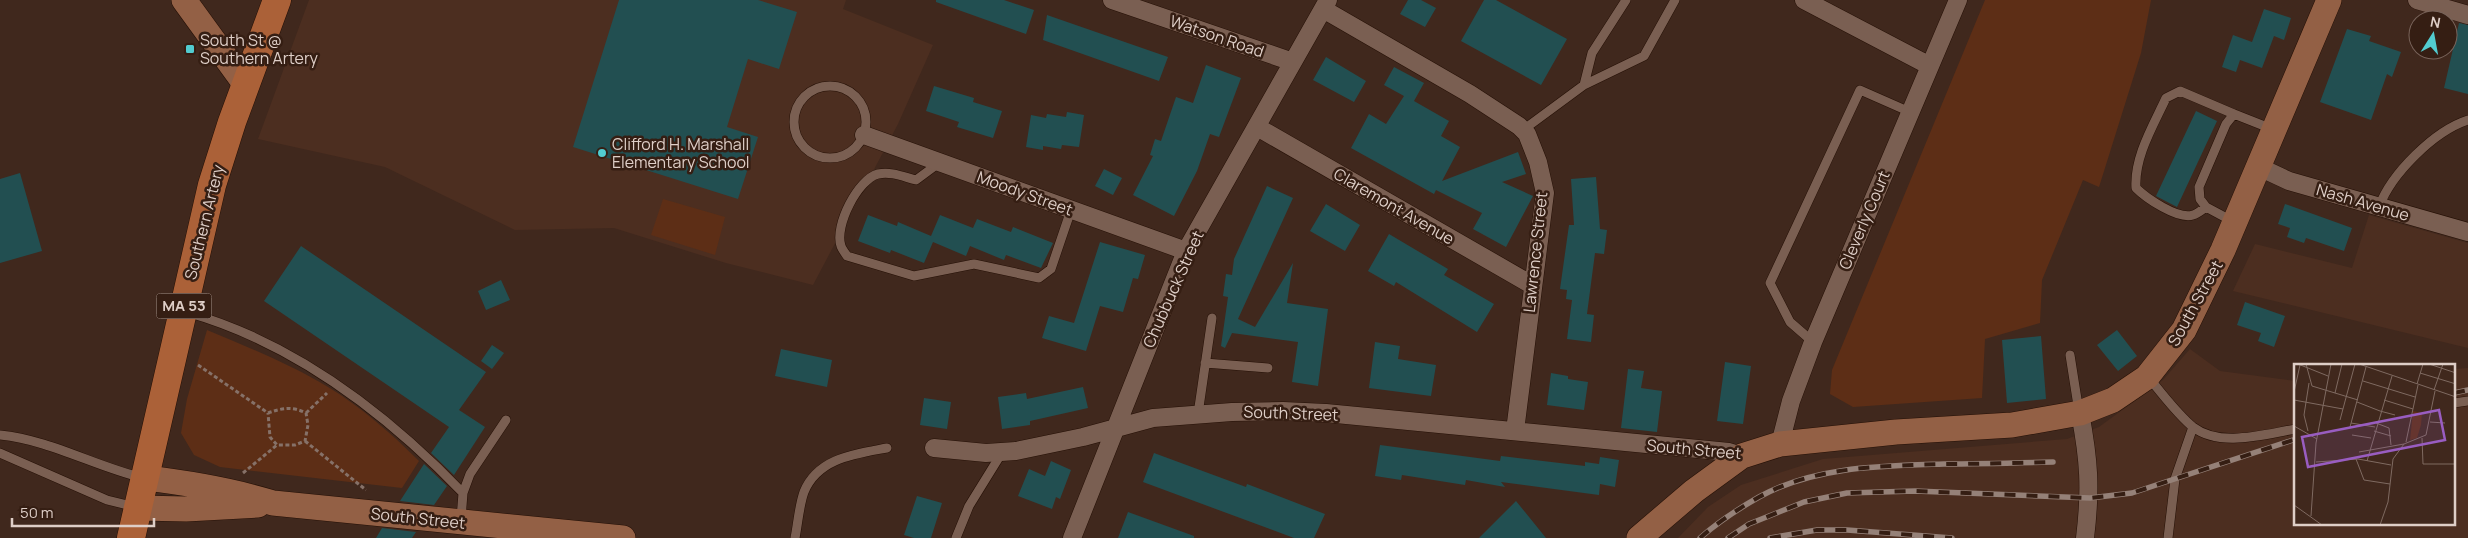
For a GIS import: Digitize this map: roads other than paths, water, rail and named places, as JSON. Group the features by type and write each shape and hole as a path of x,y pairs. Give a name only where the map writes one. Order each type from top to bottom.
{"main road":[{"path":"184,0 246,84"},
{"name":"Southern Artery","path":"132,538 182,311 220,159 277,0"},
{"name":"South Street","path":"1742,456 1780,444 1896,432 2012,425 2080,413 2113,400 2147,377 2184,330 2235,222 2329,0"},
{"path":"1638,538 1701,486 1742,456"},
{"name":"South Street","path":"145,478 193,483 273,503 623,538"},
{"name":"South Street","path":"139,508 214,508 273,503"}],"street":[{"name":"Watson Road","path":"1112,0 1293,62"},
{"path":"1804,0 1930,66"},
{"name":"Cleverly Court","path":"1780,444 1791,401 1813,342 1958,0"},
{"path":"2417,0 2468,15"},
{"name":"Chubbuck Street","path":"1072,538 1186,251 1326,4"},
{"name":"Lawrence Street","path":"1326,4 1470,94 1527,134 1538,162 1545,193 1515,431"},
{"name":"Claremont Avenue","path":"1257,127 1532,285"},
{"name":"Moody Street","path":"864,136 1186,251"},
{"name":"Nash Avenue","path":"2259,167 2289,181 2468,232"},
{"name":"South Street","path":"934,448 986,452 1003,451 1051,444 1153,418 1274,411 1326,413 1515,431 1728,452 1742,456"},
{"path":"2080,413 2088,455 2090,498 2085,538"}],"lane":[{"path":"1584,85 1592,53 1626,0"},
{"path":"1523,130 1584,85 1644,56 1675,0"},
{"path":"822,86 846,89 856,97 865,112 864,136 853,151 842,157 829,159 816,156 807,151 798,141 794,129 794,116 798,103 810,92 822,86"},
{"path":"1813,342 1790,322 1770,283 1860,90 1910,112"},
{"path":"2206,207 2191,216 2178,214 2148,199 2136,188 2135,175 2144,148 2166,98 2180,91 2275,130"},
{"path":"2234,114 2226,124 2199,187 2200,199 2206,207 2235,222"},
{"path":"2379,207 2384,193 2394,177 2449,130 2468,120"},
{"path":"939,163 916,180 894,174 877,174 863,182 849,206 840,230 840,245 847,256 914,276 974,264 1039,278 1051,269 1071,210"},
{"path":"182,311 210,319 240,332 307,365 337,384 434,463 463,493"},
{"path":"1198,414 1212,318"},
{"path":"2070,355 2080,413"},
{"path":"1205,363 1268,368"},
{"path":"2147,377 2193,427 2215,436 2240,438 2294,429"},
{"path":"461,522 463,493 470,474 506,420"},
{"path":"2168,538 2175,479 2193,427"},
{"path":"0,435 45,444 108,468 145,478"},
{"path":"795,538 804,492 813,475 824,465 839,459 887,448"},
{"path":"956,538 969,506 1003,451"},
{"path":"0,453 106,500 139,508"}],"railway":[{"path":"2456,393 2468,390"},
{"path":"1728,538 1749,524 1804,502 1847,493 1915,491 2090,498 2132,493 2294,440"},
{"path":"1700,538 1728,516 1759,497 1780,487 1826,473 1873,467 2053,462"},
{"path":"1770,538 1817,530 1847,530 1952,538"}],"place":[{"name":"South St @ Southern Artery","path":"190,49"},
{"name":"Clifford H. Marshall Elementary School","path":"602,153"}]}
